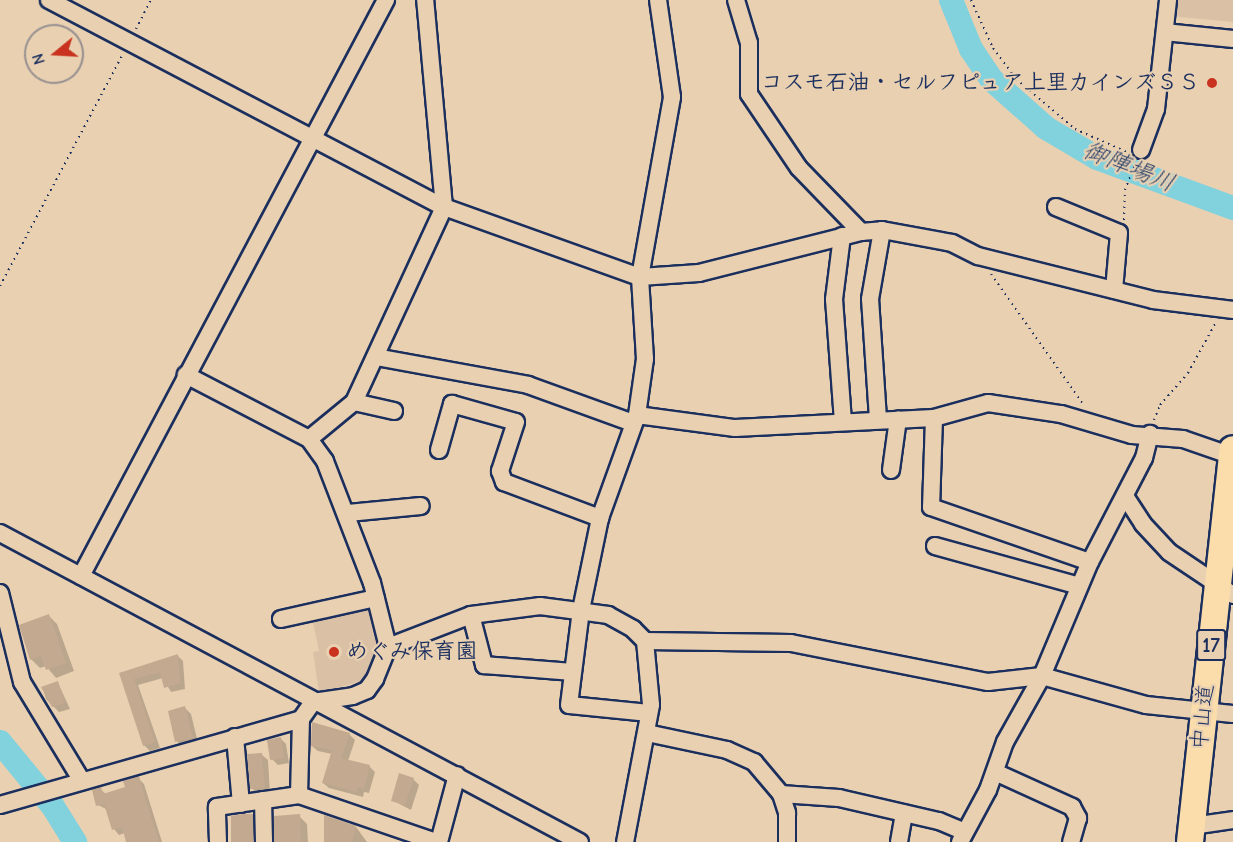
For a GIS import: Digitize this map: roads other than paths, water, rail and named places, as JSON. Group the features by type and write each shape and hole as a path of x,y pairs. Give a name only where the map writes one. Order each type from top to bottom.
{"highway":[{"name":"中山道","path":"1191,834 1204,713 1225,591 1233,449"}],"street":[{"path":"49,0 444,207 640,277 699,273 842,236 882,230 952,243 978,256 1153,300 1228,309"},
{"path":"81,576 386,0"},
{"path":"309,439 354,402 444,207 425,0"},
{"path":"649,713 568,705 581,610 600,518 635,419 645,359 640,277 672,97 658,0"},
{"path":"736,0 748,43 750,94 799,168 861,232"},
{"path":"1139,155 1156,109 1168,0"},
{"path":"1165,32 1233,39"},
{"path":"1056,207 1119,233 1114,290"},
{"path":"878,419 870,299 882,230"},
{"path":"842,236 834,299 843,421"},
{"path":"376,357 528,385 635,419 735,428 878,419 934,418 988,403 1061,414 1098,427 1183,439 1232,456"},
{"path":"0,805 300,719 314,702 367,690 375,679 388,647 376,598 348,513 325,461 309,439 186,375"},
{"path":"354,402 393,411"},
{"path":"439,450 452,404 516,422 500,471 504,482 600,518"},
{"path":"934,418 931,507 1090,562"},
{"path":"891,470 898,419"},
{"path":"781,794 839,798 904,813 963,837 995,772 1005,742 1042,676 1090,562 1144,458 1150,434"},
{"path":"1125,496 1143,524 1169,552 1225,591"},
{"path":"348,513 420,506"},
{"path":"0,533 580,842"},
{"path":"935,546 1079,586"},
{"path":"0,593 22,682 82,781"},
{"path":"281,619 376,598"},
{"path":"388,647 471,615 540,606 608,615 633,629 645,641 651,686 647,733 625,842"},
{"path":"471,615 484,665 573,672"},
{"path":"645,641 791,643 988,682 1042,676 1108,697 1204,713 1233,714"},
{"path":"299,795 300,719"},
{"path":"647,733 741,754 754,762 781,794 787,813 787,842"},
{"path":"235,737 241,804"},
{"path":"995,772 1072,807 1078,818 1071,842"},
{"path":"218,842 217,807 299,795 438,842 457,775"},
{"path":"263,800 264,842"},
{"path":"899,842 904,813"},
{"path":"1191,834 1233,820"}],"waterway":[{"name":"御陣場川","path":"951,0 971,49 992,80 1046,128 1097,158 1233,208"},
{"path":"0,742 52,805 75,842"}],"place":[{"name":"コスモ石油・セルフピュア上里カインズＳＳ","path":"1212,83"},
{"name":"めぐみ保育園","path":"334,652"}]}
